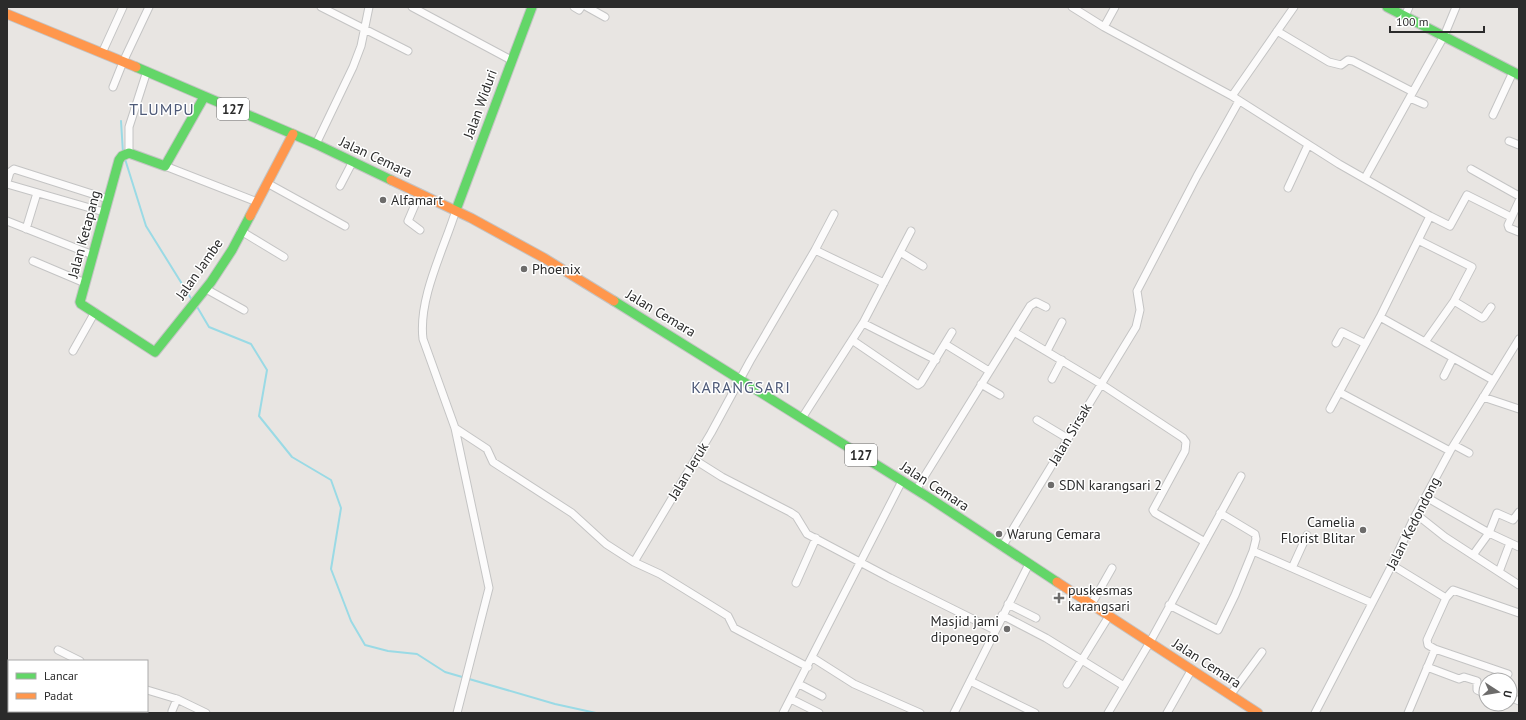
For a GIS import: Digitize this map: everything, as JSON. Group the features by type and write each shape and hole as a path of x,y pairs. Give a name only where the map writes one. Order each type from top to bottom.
{"main road":[{"name":"Jalan Widuri","path":"456,210 532,7"},
{"path":"1387,7 1516,73"},
{"name":"Jalan Cemara","path":"7,14 316,144 456,210 544,258 902,481 1258,713"},
{"path":"126,154 165,166 204,97"},
{"name":"Jalan Jambe","path":"95,312 155,352 206,289 241,231 293,134"},
{"name":"Jalan Ketapang","path":"95,312 80,302 108,198 126,154"}],"street":[{"path":"102,53 123,7"},
{"path":"113,87 149,7"},
{"path":"321,7 408,51"},
{"path":"316,144 353,67 370,7"},
{"path":"412,7 511,60"},
{"path":"574,7 579,10 581,7"},
{"path":"587,7 606,17"},
{"path":"1072,7 1104,27 1232,96 1308,145 1430,216 1450,226 1467,195 1512,217"},
{"path":"1083,14 1087,7"},
{"path":"1104,27 1115,7"},
{"path":"1232,96 1294,7"},
{"path":"1405,16 1409,7"},
{"path":"1365,178 1444,36 1456,7"},
{"path":"1277,31 1329,62 1341,66 1348,60 1353,61 1424,104"},
{"path":"126,154 129,127 147,72"},
{"path":"1493,115 1516,73"},
{"name":"Jalan Sirsak","path":"1002,547 1067,438 1127,343 1140,316 1137,291 1197,176 1239,101"},
{"path":"1509,141 1519,145"},
{"path":"1288,188 1308,145"},
{"path":"340,186 353,161"},
{"path":"165,166 257,202"},
{"path":"104,212 7,183 10,172 14,169 108,198"},
{"path":"1471,170 1519,196"},
{"path":"267,183 345,226"},
{"path":"26,229 37,193"},
{"path":"420,193 408,221 420,230"},
{"path":"1519,201 1508,226 1519,232"},
{"path":"456,210 431,284 422,328 423,339 455,428 489,588 469,671 457,713"},
{"name":"Jalan Jeruk","path":"634,562 695,460 794,282 815,250 834,214"},
{"path":"1330,409 1364,343 1380,317 1430,216"},
{"path":"7,221 93,255"},
{"path":"241,231 284,257"},
{"path":"802,418 862,323 911,231"},
{"path":"1418,240 1472,267 1454,301 1425,342"},
{"path":"815,250 884,283"},
{"path":"900,252 924,266"},
{"path":"33,261 85,283"},
{"path":"206,289 244,310"},
{"path":"1454,301 1482,318 1484,318 1491,307"},
{"path":"916,490 989,371 1033,303 1036,302 1046,307"},
{"path":"73,351 95,312"},
{"path":"1380,317 1493,380"},
{"path":"1046,351 1062,322"},
{"path":"862,323 936,360"},
{"path":"852,340 916,384 922,383 952,332"},
{"path":"1014,332 1101,384 1183,438 1186,442 1185,451 1153,508 1154,512 1205,542"},
{"path":"1336,343 1343,332 1364,343"},
{"name":"Jalan Kedondong","path":"1315,713 1392,565 1415,516 1452,448 1519,340"},
{"path":"945,344 989,371"},
{"path":"1444,376 1453,358"},
{"path":"1052,379 1062,360"},
{"path":"981,384 1000,395"},
{"path":"1339,392 1452,448 1469,453"},
{"path":"1483,397 1519,409"},
{"path":"1037,420 1067,438"},
{"path":"455,428 487,449 493,462 572,513 606,544 634,562 660,574 728,616 734,628 808,667"},
{"path":"695,460 722,477 790,512 796,516 806,532 816,538 890,578 995,630"},
{"path":"1108,713 1150,642 1169,605 1242,476"},
{"path":"784,711 813,658 902,481"},
{"path":"1426,497 1489,533 1519,547"},
{"path":"1473,555 1489,533 1497,513 1513,520 1519,512"},
{"path":"1169,605 1218,630 1235,595 1253,551 1256,539 1255,534 1220,514"},
{"path":"1415,516 1519,585"},
{"path":"1292,568 1308,535"},
{"path":"796,583 816,538"},
{"path":"1499,572 1510,543"},
{"path":"1253,551 1372,602"},
{"path":"954,713 1029,564"},
{"path":"1392,565 1446,598"},
{"path":"1091,605 1112,568"},
{"path":"1502,672 1435,649 1428,645 1427,640 1446,598 1451,591 1456,590 1519,613"},
{"path":"1008,604 1036,618"},
{"path":"1002,615 1046,638 1124,686"},
{"path":"1067,684 1109,616"},
{"path":"1408,713 1435,649"},
{"path":"58,650 78,660"},
{"path":"1231,694 1262,652"},
{"path":"813,658 854,684 920,713"},
{"path":"1427,667 1459,679 1464,677 1476,681 1478,690"},
{"path":"1167,713 1192,669"},
{"path":"970,681 1035,713"},
{"path":"799,684 822,696"},
{"path":"148,690 177,699 206,713"},
{"path":"172,711 177,699"},
{"path":"790,701 819,713"}],"waterway":[{"path":"121,121 123,153"},
{"path":"125,159 146,226 192,300"},
{"path":"196,305 209,327 251,344 267,370 259,416 292,457 331,480 341,508 331,569 351,621 365,645 388,651 417,654 445,672 555,704 596,713"}],"traffic: fast":[{"path":"456,210 532,7"},
{"path":"1387,7 1519,75"},
{"path":"136,67 316,144 391,180"},
{"path":"204,97 165,166 129,153 122,156 119,160 80,302 81,304 155,352 211,282 232,250 250,216"},
{"path":"614,301 928,497 1057,582"}],"traffic: slow":[{"path":"7,14 136,67"},
{"path":"250,216 293,134"},
{"path":"391,180 471,218 544,258 614,301"},
{"path":"1057,582 1258,713"}],"place":[{"name":"Alfamart","path":"383,200"},
{"name":"Phoenix","path":"524,269"},
{"name":"SDN karangsari 2","path":"1051,485"},
{"name":"Camelia Florist Blitar","path":"1363,530"},
{"name":"Warung Cemara","path":"999,534"},
{"name":"puskesmas karangsari","path":"1059,598"},
{"name":"Masjid jami diponegoro","path":"1007,629"}],"district":[{"name":"TLUMPU","path":"162,109"},
{"name":"KARANGSARI","path":"741,387"}]}
